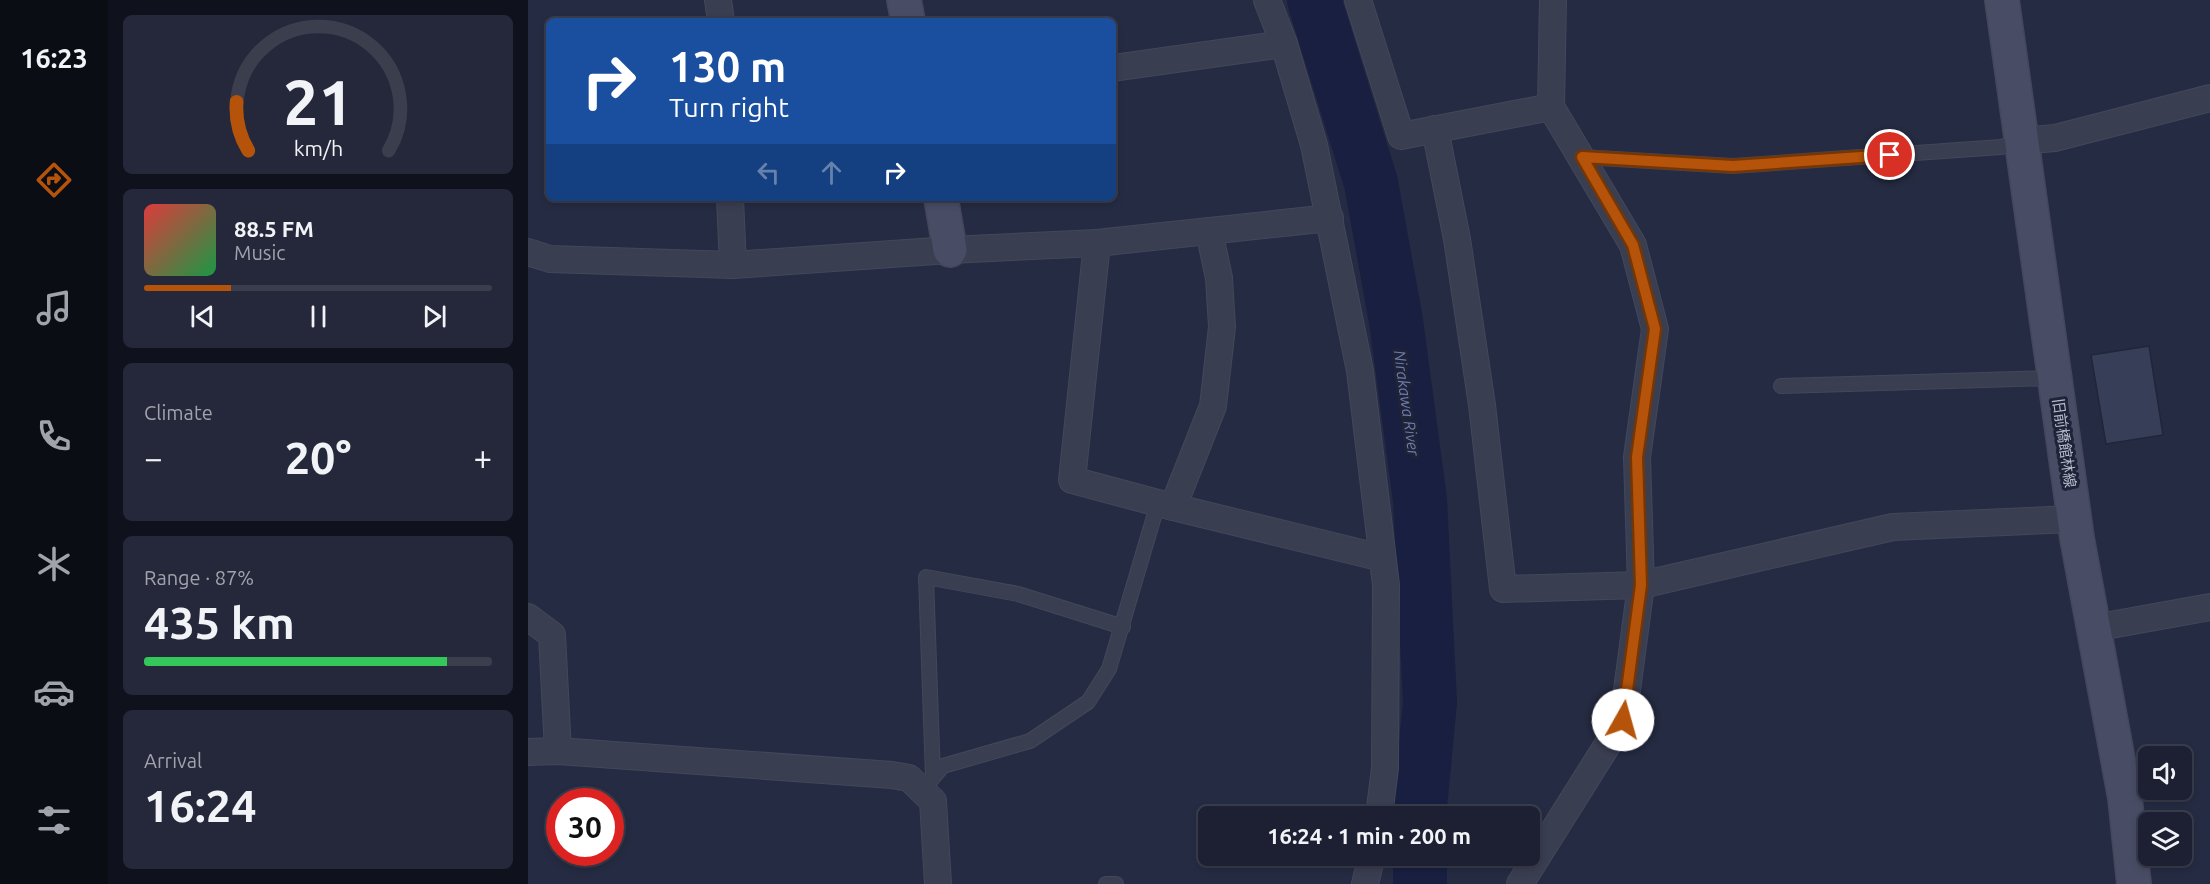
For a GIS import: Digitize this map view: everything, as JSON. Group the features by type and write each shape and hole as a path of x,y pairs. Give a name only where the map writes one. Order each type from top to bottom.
{"street":[{"path":"718,0 721,18"},
{"path":"904,0 907,18"},
{"path":"1267,0 1284,44 1314,146 1360,371 1386,585 1385,768 1380,806"},
{"path":"1358,0 1401,136 1551,107"},
{"path":"1520,884 1623,720 1641,585 1637,457 1655,329 1633,245 1551,107 1553,0"},
{"name":"旧前橋館林線","path":"2002,0 2074,519 2125,798 2134,884"},
{"path":"1116,68 1284,44"},
{"path":"2021,141 2055,138 2210,98"},
{"path":"1435,129 1457,239 1482,405 1503,589 1641,585 1893,527 2074,519"},
{"path":"730,201 733,265"},
{"path":"941,201 950,250"},
{"path":"528,252 550,259 733,265 950,250 1097,243 1330,218"},
{"path":"1166,505 1213,406 1222,327 1219,278 1209,231"},
{"path":"1097,243 1072,480 1382,558"},
{"path":"2094,628 2210,607"},
{"path":"528,617 552,635 558,751"},
{"path":"528,752 558,751 892,775 928,783 933,801 938,884"},
{"path":"1365,884 1369,866"}],"lane":[{"path":"1582,157 1733,166 2001,147 2021,141"},
{"path":"1781,386 2055,378"},
{"path":"928,783 943,766 1030,741 1088,702 1109,669 1166,505"},
{"path":"928,783 926,577 1018,594 1123,627"},
{"path":"1106,884 1116,884"}],"building":[{"path":"2149,346 2163,435 2106,444 2091,355"}],"waterway":[{"name":"Nirakawa River","path":"1314,0 1371,183 1396,321 1420,500 1430,702 1420,806"},
{"name":"Nirakawa River","path":"1420,866 1420,884"}],"route":[{"path":"1623,720 1641,585 1637,457 1655,329 1633,245 1582,157 1733,166 1890,155"}]}
